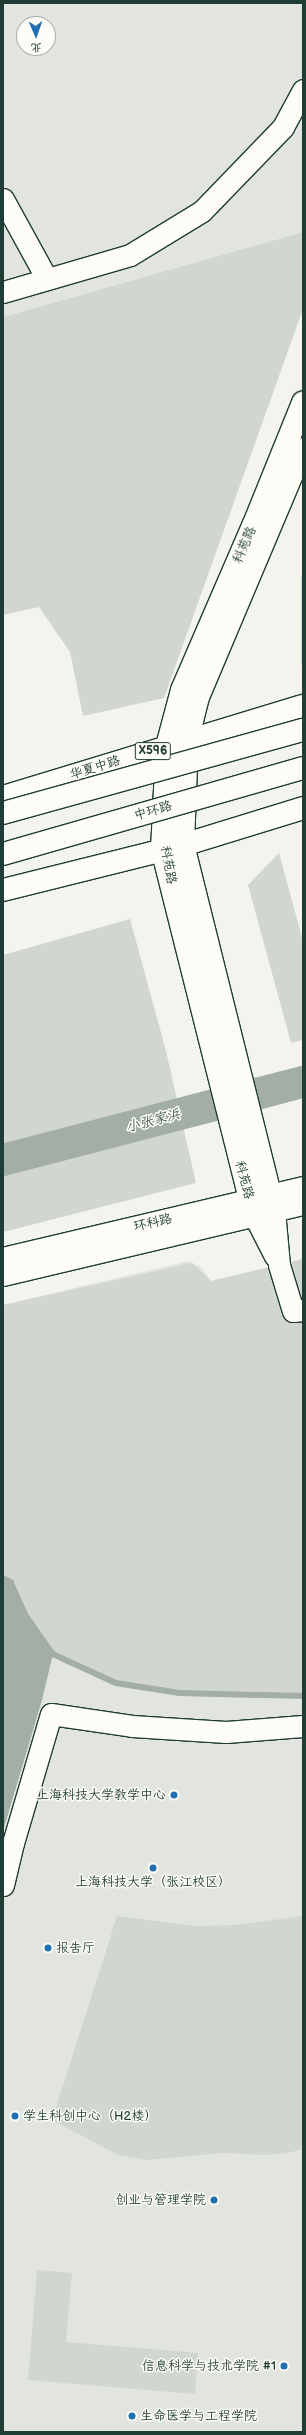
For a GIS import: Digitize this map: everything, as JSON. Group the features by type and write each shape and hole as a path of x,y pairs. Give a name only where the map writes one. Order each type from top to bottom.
{"main road":[{"name":"科苑路","path":"262,1205 173,847 177,744 182,690 254,524 303,404"},
{"name":"科苑路","path":"177,744 303,449"},
{"name":"华夏中路","path":"3,797 303,706"},
{"path":"3,813 303,730"},
{"name":"中环路","path":"3,854 303,768"},
{"path":"3,890 173,847 303,808"},
{"name":"环科路","path":"3,1275 262,1205 303,1188"},
{"name":"环科路","path":"3,1259 262,1205 303,1204"}],"street":[{"path":"3,292 130,255 202,211 283,127 303,90"},
{"path":"3,199 47,279"},
{"name":"科苑路","path":"262,1205 293,1311 303,1310"},
{"path":"3,1885 8,1844 51,1714 132,1726 226,1732 303,1726"}],"shaded area":[{"path":"3,3 303,3 303,232 3,317"},
{"path":"303,232 303,309 164,698 83,716 70,652 39,607 3,615 3,317"},
{"path":"303,575 303,664 301,665 301,576"},
{"path":"279,853 303,941 303,1040 291,1043 248,885"},
{"path":"130,919 166,1051 196,1183 3,1232 3,955"},
{"name":"上海科技大学（张江校区）","path":"303,1259 303,2432 3,2432 3,1305 188,1261 201,1267 211,1281"},
{"path":"303,1259 303,1696 195,1693 116,1683 53,1654 25,1614 11,1582 3,1578 3,1305 192,1263 211,1281"},
{"path":"3,1578 11,1582 25,1614 53,1654 42,1700 3,1831"},
{"path":"117,1916 195,1926 234,1925 303,1916 303,2149 288,2153 266,2155 223,2153 147,2160 118,2155 52,2120"},
{"path":"37,2270 72,2273 66,2342 198,2353 195,2394 28,2380"}],"waterway":[{"name":"小张家浜","path":"3,1160 303,1082"},
{"path":"3,1578 11,1582 25,1614 53,1654 116,1683 179,1693 303,1696"}],"place":[{"name":"上海科技大学教学中心","path":"174,1795"},
{"name":"上海科技大学（张江校区）","path":"153,1868"},
{"name":"报告厅","path":"48,1948"},
{"name":"学生科创中心（H2楼）","path":"15,2116"},
{"name":"创业与管理学院","path":"214,2200"},
{"name":"信息科学与技术学院 #1","path":"284,2366"},
{"name":"生命医学与工程学院","path":"132,2416"}]}
